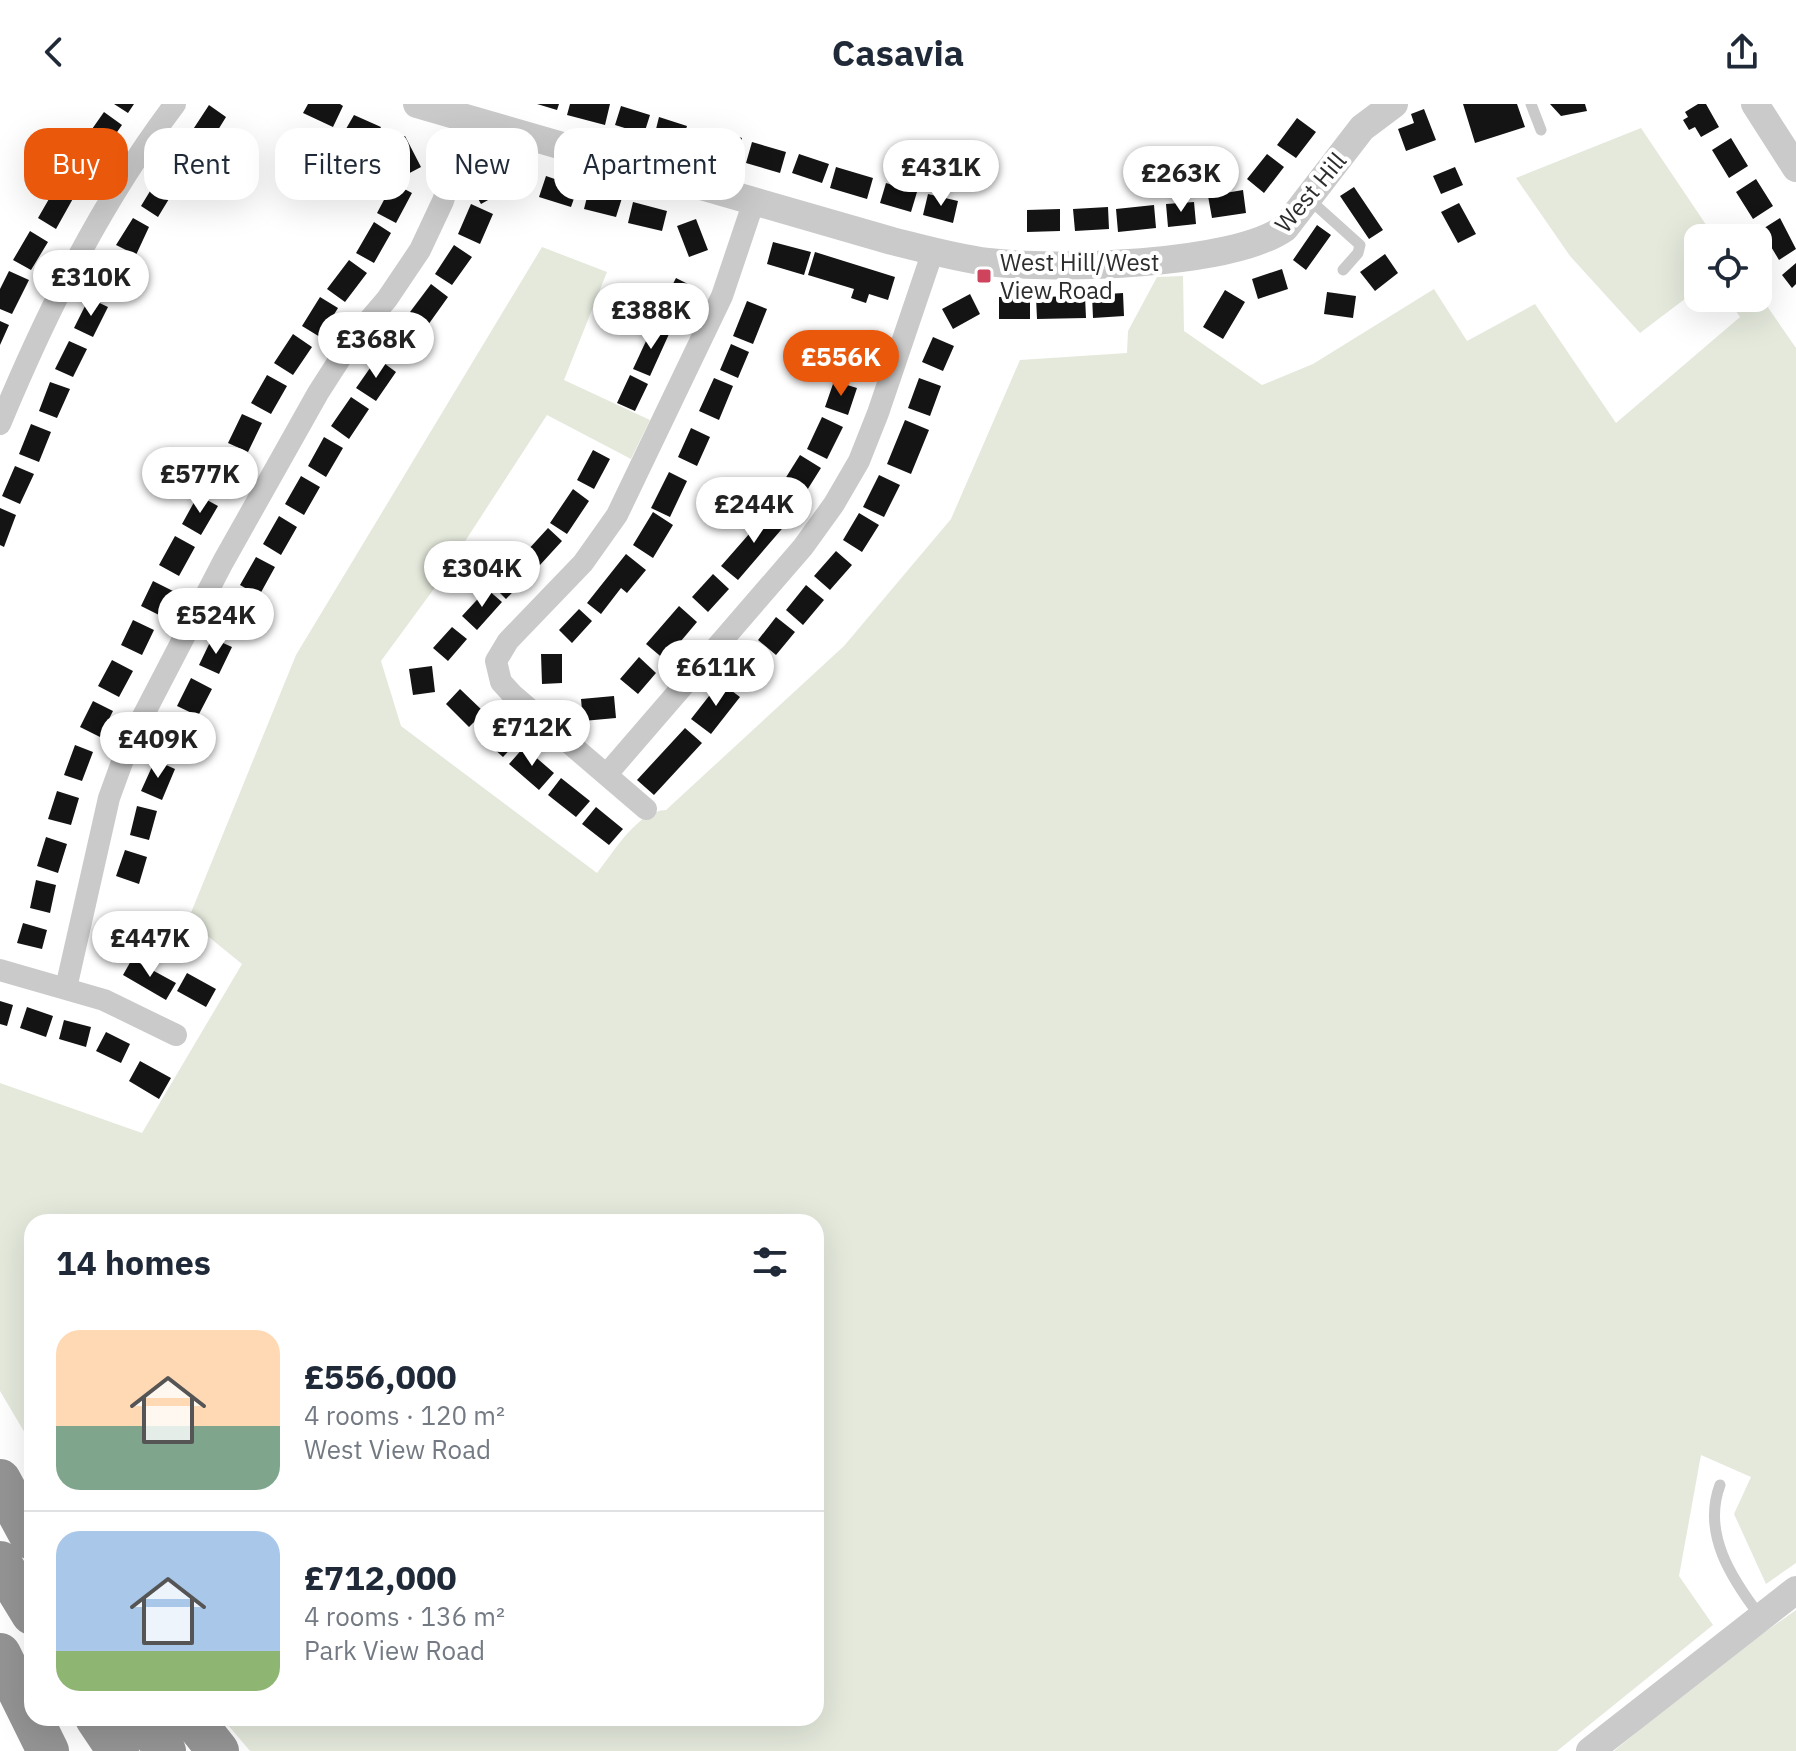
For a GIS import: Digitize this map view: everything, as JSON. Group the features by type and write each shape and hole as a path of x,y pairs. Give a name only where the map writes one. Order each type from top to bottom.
{"highway":[{"path":"0,1449 24,1486"},
{"path":"0,1480 24,1524"},
{"path":"0,1562 24,1601"},
{"path":"0,1654 24,1702"},
{"path":"36,1726 48,1751"},
{"path":"101,1726 118,1751"},
{"path":"149,1726 165,1751"},
{"path":"198,1726 218,1751"}],"street":[{"path":"0,424 54,302 86,241 122,179 175,104"},
{"name":"West Hill","path":"417,104 933,251 1012,265 1198,257 1275,236 1285,228 1362,128 1394,104"},
{"path":"1755,104 1796,168"},
{"path":"66,988 109,798 129,743 223,562 318,393 352,340 387,299 420,250 443,201 469,120"},
{"path":"646,809 512,694 501,682 496,661 508,641 583,563 617,515 722,296 754,201"},
{"path":"607,774 803,547 834,504 859,461 878,413 933,251"},
{"path":"0,970 104,1000 176,1035"},
{"path":"1590,1751 1796,1590"}],"lane":[{"path":"1531,104 1541,130"},
{"path":"1308,199 1360,245 1358,253 1343,270"},
{"path":"1720,1485 1712,1517 1724,1558 1736,1584 1760,1616"}],"shaded area":[{"path":"1641,128 1706,224 1684,224 1684,300 1640,333 1570,256 1516,178"},
{"path":"542,247 607,272 564,380 650,420 631,459 547,415 436,586 381,661 401,726 597,873 636,825 656,812 666,810 844,646 951,519 1020,360 1127,353 1128,331 1157,277 1183,276 1184,331 1262,385 1313,364 1434,289 1467,341 1535,304 1616,423 1740,317 1737,312 1771,312 1796,348 1796,1563 1766,1584 1734,1514 1751,1477 1701,1455 1679,1576 1713,1625 1557,1751 250,1751 229,1726 824,1726 824,1214 24,1214 24,1432 0,1391 0,1083 142,1133 242,964 188,920 296,655"},
{"path":"1796,1610 1796,1751 1614,1751 1708,1672"}],"building":[{"path":"114,104 134,104 128,113"},
{"path":"308,104 343,106 333,127 303,113"},
{"path":"537,104 559,104 557,110"},
{"path":"570,104 610,104 605,125 567,115"},
{"path":"1463,104 1517,104 1525,127 1475,143"},
{"path":"1550,104 1585,104 1587,111 1561,116"},
{"path":"1698,104 1706,104 1719,127 1701,137 1695,127 1689,130 1683,120 1688,117 1685,112"},
{"path":"209,105 226,117 219,128 194,128"},
{"path":"621,106 650,115 646,128 615,125"},
{"path":"1424,109 1436,140 1406,151 1398,129 1414,123 1411,114"},
{"path":"104,112 122,125 120,128 93,128"},
{"path":"354,115 381,127 380,128 346,128"},
{"path":"659,117 687,126 686,128 656,128"},
{"path":"1297,118 1316,132 1296,158 1277,145"},
{"path":"1731,138 1748,166 1729,178 1712,150"},
{"path":"752,142 786,152 780,173 746,163"},
{"path":"410,146 421,167 410,173"},
{"path":"799,154 829,164 822,183 792,173"},
{"path":"1267,154 1284,167 1264,193 1247,179"},
{"path":"836,167 873,178 867,199 830,188"},
{"path":"1455,167 1463,185 1441,194 1433,176"},
{"path":"546,176 554,179 554,200 573,200 571,207 539,197"},
{"path":"1756,179 1773,206 1753,219 1736,192"},
{"path":"886,183 917,192 911,212 880,203"},
{"path":"1354,187 1383,230 1369,239 1340,196"},
{"path":"1243,190 1246,213 1212,218 1208,196"},
{"path":"928,194 958,201 953,223 923,215"},
{"path":"48,200 72,200 56,229 38,218"},
{"path":"145,200 168,200 158,217 141,206"},
{"path":"384,200 408,200 396,223 377,213"},
{"path":"586,200 621,200 616,217 584,209"},
{"path":"633,202 667,211 662,231 628,223"},
{"path":"1194,202 1196,224 1168,227 1166,204"},
{"path":"1459,203 1476,234 1458,243 1441,212"},
{"path":"471,204 493,214 480,244 458,234"},
{"path":"1154,205 1156,228 1118,232 1116,209"},
{"path":"1108,207 1109,229 1075,231 1073,209"},
{"path":"1060,209 1060,231 1027,232 1027,210"},
{"path":"133,218 149,227 136,255 116,245"},
{"path":"1780,218 1796,249 1779,260 1772,248 1770,224"},
{"path":"696,219 708,250 689,257 677,226"},
{"path":"374,222 391,233 374,263 356,253"},
{"path":"1317,225 1331,235 1306,270 1293,260"},
{"path":"30,231 48,242 31,270 13,260"},
{"path":"773,242 811,252 804,275 767,264"},
{"path":"454,245 472,257 452,285 435,274"},
{"path":"815,252 895,277 888,300 869,294 866,303 851,298 854,289 808,275"},
{"path":"1385,254 1398,273 1375,291 1360,272"},
{"path":"109,257 128,267 112,297 93,287"},
{"path":"349,260 367,273 345,302 327,289"},
{"path":"1796,263 1796,284 1792,288 1782,275"},
{"path":"1282,269 1288,289 1258,299 1252,279"},
{"path":"9,271 29,280 12,314 0,309 0,289"},
{"path":"676,278 694,287 675,324 657,315"},
{"path":"431,284 448,297 428,325 410,312"},
{"path":"1225,290 1245,302 1223,339 1203,327"},
{"path":"1327,292 1356,296 1353,318 1324,314"},
{"path":"1123,293 1124,316 1093,318 1092,295"},
{"path":"970,294 980,314 953,329 942,309"},
{"path":"1085,296 1086,318 1037,319 1036,297"},
{"path":"320,297 338,308 320,337 302,326"},
{"path":"999,297 1030,297 1030,319 999,319"},
{"path":"89,298 108,307 93,337 74,328"},
{"path":"747,301 767,309 753,344 733,336"},
{"path":"403,320 422,334 403,361 383,348"},
{"path":"0,321 9,325 0,345"},
{"path":"653,326 669,334 650,376 633,369"},
{"path":"293,334 312,347 293,375 274,363"},
{"path":"933,337 954,346 943,371 922,362"},
{"path":"851,338 872,345 861,375 840,367"},
{"path":"69,341 87,349 73,377 55,369"},
{"path":"731,344 749,352 738,378 720,370"},
{"path":"377,358 396,372 376,401 356,388"},
{"path":"267,375 287,386 271,414 251,403"},
{"path":"630,375 648,384 635,411 617,403"},
{"path":"714,378 733,386 719,420 699,411"},
{"path":"919,378 941,386 930,416 908,408"},
{"path":"834,381 857,388 848,415 825,407"},
{"path":"50,382 70,389 57,418 39,411"},
{"path":"351,397 369,409 349,439 331,426"},
{"path":"242,414 262,423 248,452 228,443"},
{"path":"822,417 843,427 827,459 807,449"},
{"path":"905,420 929,430 911,474 887,464"},
{"path":"31,424 51,432 39,462 19,454"},
{"path":"691,428 710,437 697,466 678,457"},
{"path":"324,437 343,448 326,477 308,466"},
{"path":"593,450 610,459 594,489 577,480"},
{"path":"220,453 239,464 224,493 205,482"},
{"path":"800,455 821,468 794,511 773,498"},
{"path":"15,466 34,474 20,504 2,496"},
{"path":"669,472 687,481 670,517 651,508"},
{"path":"879,475 900,485 884,517 863,507"},
{"path":"301,476 320,487 304,515 285,504"},
{"path":"573,489 589,501 567,534 550,523"},
{"path":"198,495 218,506 201,535 182,524"},
{"path":"0,508 16,515 4,547 0,545"},
{"path":"771,509 787,523 738,580 721,566"},
{"path":"653,512 673,525 653,558 633,545"},
{"path":"859,513 879,525 862,552 843,540"},
{"path":"279,516 297,527 281,555 263,544"},
{"path":"548,528 562,541 540,565 526,552"},
{"path":"175,536 195,547 179,576 159,565"},
{"path":"836,551 852,565 830,590 814,576"},
{"path":"626,554 646,570 627,593 621,588 601,614 587,603"},
{"path":"256,557 275,567 259,596 240,585"},
{"path":"515,559 531,573 506,599 491,584"},
{"path":"713,574 729,589 708,612 692,597"},
{"path":"153,581 173,591 161,616 141,606"},
{"path":"806,585 824,600 803,625 786,610"},
{"path":"487,589 502,602 477,630 462,616"},
{"path":"233,597 253,607 237,636 218,625"},
{"path":"679,606 697,622 665,660 646,644"},
{"path":"579,609 592,621 572,643 559,630"},
{"path":"776,617 795,632 776,655 758,640"},
{"path":"133,620 154,630 142,655 121,645"},
{"path":"452,627 467,639 448,661 433,648"},
{"path":"212,638 232,647 219,674 199,665"},
{"path":"749,650 765,662 742,692 726,679"},
{"path":"541,654 562,654 562,683 542,684"},
{"path":"639,657 656,673 638,694 620,679"},
{"path":"112,660 133,671 119,697 98,686"},
{"path":"432,666 435,692 413,695 409,669"},
{"path":"191,678 212,689 198,716 177,706"},
{"path":"720,682 740,697 711,734 691,719"},
{"path":"460,689 484,712 469,727 446,704"},
{"path":"614,696 616,718 583,721 581,699"},
{"path":"93,701 113,711 100,737 80,727"},
{"path":"174,716 194,726 178,757 158,748"},
{"path":"497,719 519,740 503,757 481,737"},
{"path":"685,728 702,743 654,795 637,780"},
{"path":"75,745 93,752 82,781 64,775"},
{"path":"524,747 554,773 539,790 509,764"},
{"path":"155,760 175,769 162,800 141,791"},
{"path":"561,778 590,801 576,817 548,795"},
{"path":"57,791 79,798 71,825 48,819"},
{"path":"137,806 157,811 149,840 130,835"},
{"path":"596,807 623,829 609,845 582,824"},
{"path":"46,837 67,844 58,873 37,866"},
{"path":"125,850 147,857 139,884 116,876"},
{"path":"36,880 56,885 50,913 30,908"},
{"path":"128,918 132,945 110,949 105,922"},
{"path":"23,923 47,930 42,949 17,943"},
{"path":"132,959 176,983 166,1000 123,975"},
{"path":"187,973 216,989 206,1007 177,991"},
{"path":"0,1001 13,1005 7,1026 0,1024"},
{"path":"27,1007 53,1016 46,1037 20,1028"},
{"path":"64,1020 91,1027 86,1047 59,1039"},
{"path":"106,1032 130,1044 121,1063 96,1051"},
{"path":"140,1061 171,1078 159,1099 129,1081"}],"place":[{"name":"West Hill/West View Road","path":"984,276"}]}
